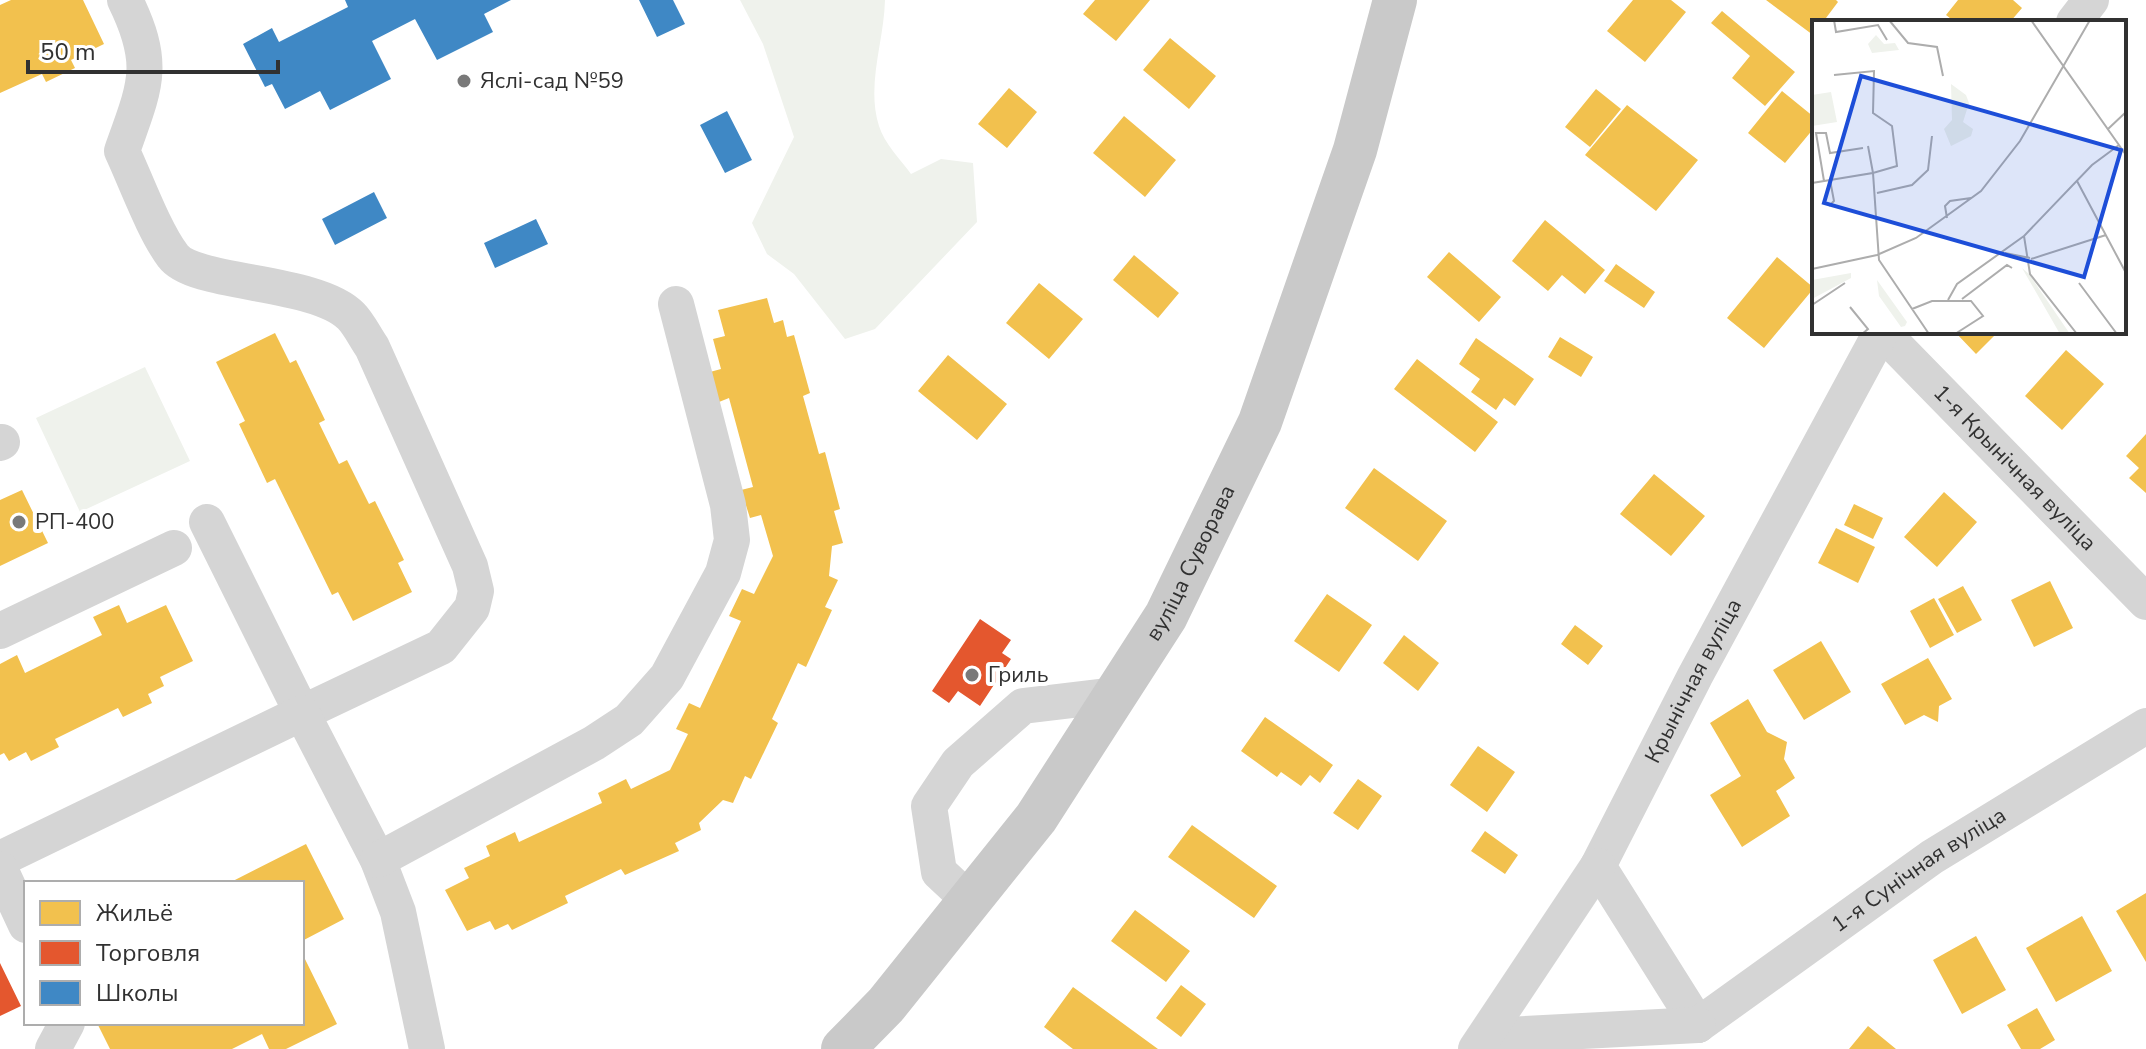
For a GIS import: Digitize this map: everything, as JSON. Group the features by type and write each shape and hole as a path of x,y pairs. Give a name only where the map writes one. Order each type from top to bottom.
{"main road":[{"name":"вуліца Суворава","path":"843,1049 886,1005 1036,818 1166,616 1260,422 1355,150 1395,0"}],"street":[{"path":"0,859 441,647 472,608 475,578 372,347 352,316 333,303 310,295 197,269 174,259 122,151 146,84 143,37 125,0"},
{"path":"2076,20 2091,0"},
{"path":"378,860 594,743 629,720 667,677 723,573 732,540 728,505 676,304"},
{"name":"Крынічная вуліца","path":"1481,1042 1598,866 1695,676 1881,334"},
{"name":"1-я Крынічная вуліца","path":"1884,334 2146,602"},
{"path":"207,522 378,860 398,912 427,1049"},
{"path":"0,631 174,548"},
{"path":"970,901 939,872 929,806 958,763 1023,706 1115,695"},
{"name":"1-я Сунічная вуліца","path":"1695,1037 1932,857 2146,726"},
{"path":"1481,1042 1695,1037 1598,866"},
{"path":"0,869 24,921"},
{"path":"53,1049 66,1025"}],"shaded area":[{"path":"740,0 885,0 874,95 875,111 885,139 911,174 941,159 973,163 977,222 875,329 845,339 794,274 767,254 752,223 794,137 763,44"},
{"path":"145,367 190,461 80,512 36,418"}],"building: Жильё":[{"path":"11,0 83,0 104,44 71,60 75,68 46,82 42,74 0,93 0,5"},
{"path":"1095,0 1150,0 1116,41 1083,14"},
{"path":"1633,0 1671,0 1686,12 1645,62 1607,31"},
{"path":"1766,0 1836,0 1838,2 1824,20 1812,20 1812,34"},
{"path":"1958,0 2013,0 2022,8 2012,20 1952,20 1946,15"},
{"path":"1722,11 1795,72 1765,106 1732,78 1750,56 1711,23"},
{"path":"1170,38 1216,76 1189,109 1143,70"},
{"path":"1009,88 1037,112 1007,148 978,124"},
{"path":"1596,89 1621,109 1590,147 1565,127"},
{"path":"1782,91 1812,115 1812,130 1785,163 1748,133"},
{"path":"1627,105 1698,160 1656,211 1585,155"},
{"path":"1124,116 1176,160 1145,197 1093,153"},
{"path":"1545,220 1605,270 1585,294 1562,275 1548,291 1512,261"},
{"path":"1449,252 1501,297 1479,322 1427,277"},
{"path":"1134,255 1179,293 1158,318 1113,280"},
{"path":"1777,257 1812,286 1812,290 1764,348 1727,318"},
{"path":"1616,264 1655,292 1644,308 1604,281"},
{"path":"1039,283 1083,319 1049,359 1006,323"},
{"path":"767,298 774,323 783,320 787,337 794,335 810,393 803,396 819,454 825,452 840,509 834,511 843,543 832,546 829,576 838,580 825,607 832,610 806,667 798,663 772,719 778,723 751,779 745,776 733,803 723,800 699,823 701,830 675,843 679,851 625,875 621,869 565,896 568,903 512,930 508,924 495,930 490,921 467,931 445,890 469,878 464,868 490,856 486,846 515,832 519,842 602,803 598,793 626,779 631,789 670,770 688,734 676,729 689,703 700,708 741,621 729,616 742,589 754,594 773,556 761,515 750,518 741,490 753,487 729,398 719,402 710,372 721,369 713,339 725,336 718,310"},
{"path":"275,333 290,363 296,360 325,420 319,423 339,464 347,460 369,504 375,501 404,560 398,563 412,592 353,621 338,592 332,595 275,479 267,483 239,424 245,421 216,362"},
{"path":"1957,334 1996,334 1976,354"},
{"path":"1560,337 1593,357 1581,377 1548,357"},
{"path":"1476,338 1534,379 1515,406 1504,398 1496,410 1471,392 1480,379 1459,364"},
{"path":"2066,350 2104,384 2062,430 2025,396"},
{"path":"948,355 1007,404 977,440 918,391"},
{"path":"1417,359 1498,422 1475,452 1394,389"},
{"path":"2146,434 2146,493 2129,478 2139,468 2126,456"},
{"path":"1374,468 1447,521 1418,561 1345,508"},
{"path":"1654,474 1705,516 1671,556 1620,514"},
{"name":"РП-400","path":"22,490 48,543 0,566 0,500"},
{"path":"1944,492 1977,522 1937,567 1904,537"},
{"path":"1854,504 1883,518 1873,539 1844,525"},
{"path":"1836,528 1875,547 1858,583 1818,563"},
{"path":"2050,581 2073,628 2034,647 2011,600"},
{"path":"1963,586 1982,620 1957,633 1938,599"},
{"path":"1327,594 1372,625 1339,672 1294,641"},
{"path":"1934,598 1954,635 1930,648 1910,611"},
{"path":"119,605 127,623 166,605 193,661 160,677 164,686 148,694 152,703 123,717 118,708 55,739 59,747 31,761 26,752 9,761 4,753 0,755 0,664 17,655 25,673 102,635 93,617"},
{"path":"1575,625 1603,646 1588,665 1561,644"},
{"path":"1404,635 1439,663 1418,691 1383,663"},
{"path":"1821,641 1851,692 1804,720 1773,670"},
{"path":"1928,658 1952,699 1939,706 1938,722 1924,715 1905,725 1881,684"},
{"path":"1748,699 1767,732 1787,742 1784,759 1795,778 1776,791 1790,816 1742,847 1710,795 1741,776 1710,723"},
{"path":"1265,717 1333,765 1320,783 1310,775 1301,786 1281,772 1277,777 1241,751"},
{"path":"1478,746 1515,772 1487,812 1450,785"},
{"path":"1358,779 1382,796 1358,830 1333,813"},
{"path":"1192,825 1277,886 1254,918 1168,857"},
{"path":"1485,831 1518,855 1505,874 1471,851"},
{"path":"306,844 344,919 304,940 304,881 233,881"},
{"path":"2146,893 2146,962 2116,911"},
{"path":"1135,910 1190,951 1166,982 1111,941"},
{"path":"2082,916 2112,971 2056,1002 2026,948"},
{"path":"1976,936 2006,990 1962,1014 1933,960"},
{"path":"304,957 337,1024 286,1049 269,1049 262,1034 232,1049 110,1049 98,1025 304,1025"},
{"path":"1181,985 1206,1004 1181,1037 1156,1018"},
{"path":"1073,987 1158,1049 1073,1049 1044,1027"},
{"path":"2037,1008 2055,1040 2040,1049 2021,1049 2007,1025"},
{"path":"1868,1026 1896,1049 1849,1049"}],"building: Торговля":[{"name":"Гриль","path":"980,619 1011,640 1002,653 1011,659 980,706 958,691 949,703 932,691"},
{"path":"0,963 21,1006 0,1016"}],"building: Школы":[{"path":"345,0 511,0 484,14 493,32 437,60 415,19 372,41 391,79 330,110 320,91 285,109 272,84 265,87 243,44 272,28 279,42 348,7"},
{"path":"639,0 673,0 685,24 657,37"},
{"path":"727,111 752,160 725,173 700,125"},
{"path":"374,192 387,218 335,245 322,219"},
{"path":"536,219 548,244 495,268 484,243"}],"place":[{"name":"Яслі-сад №59","path":"464,81"},
{"name":"РП-400","path":"19,522"},
{"name":"Гриль","path":"972,675"}]}
